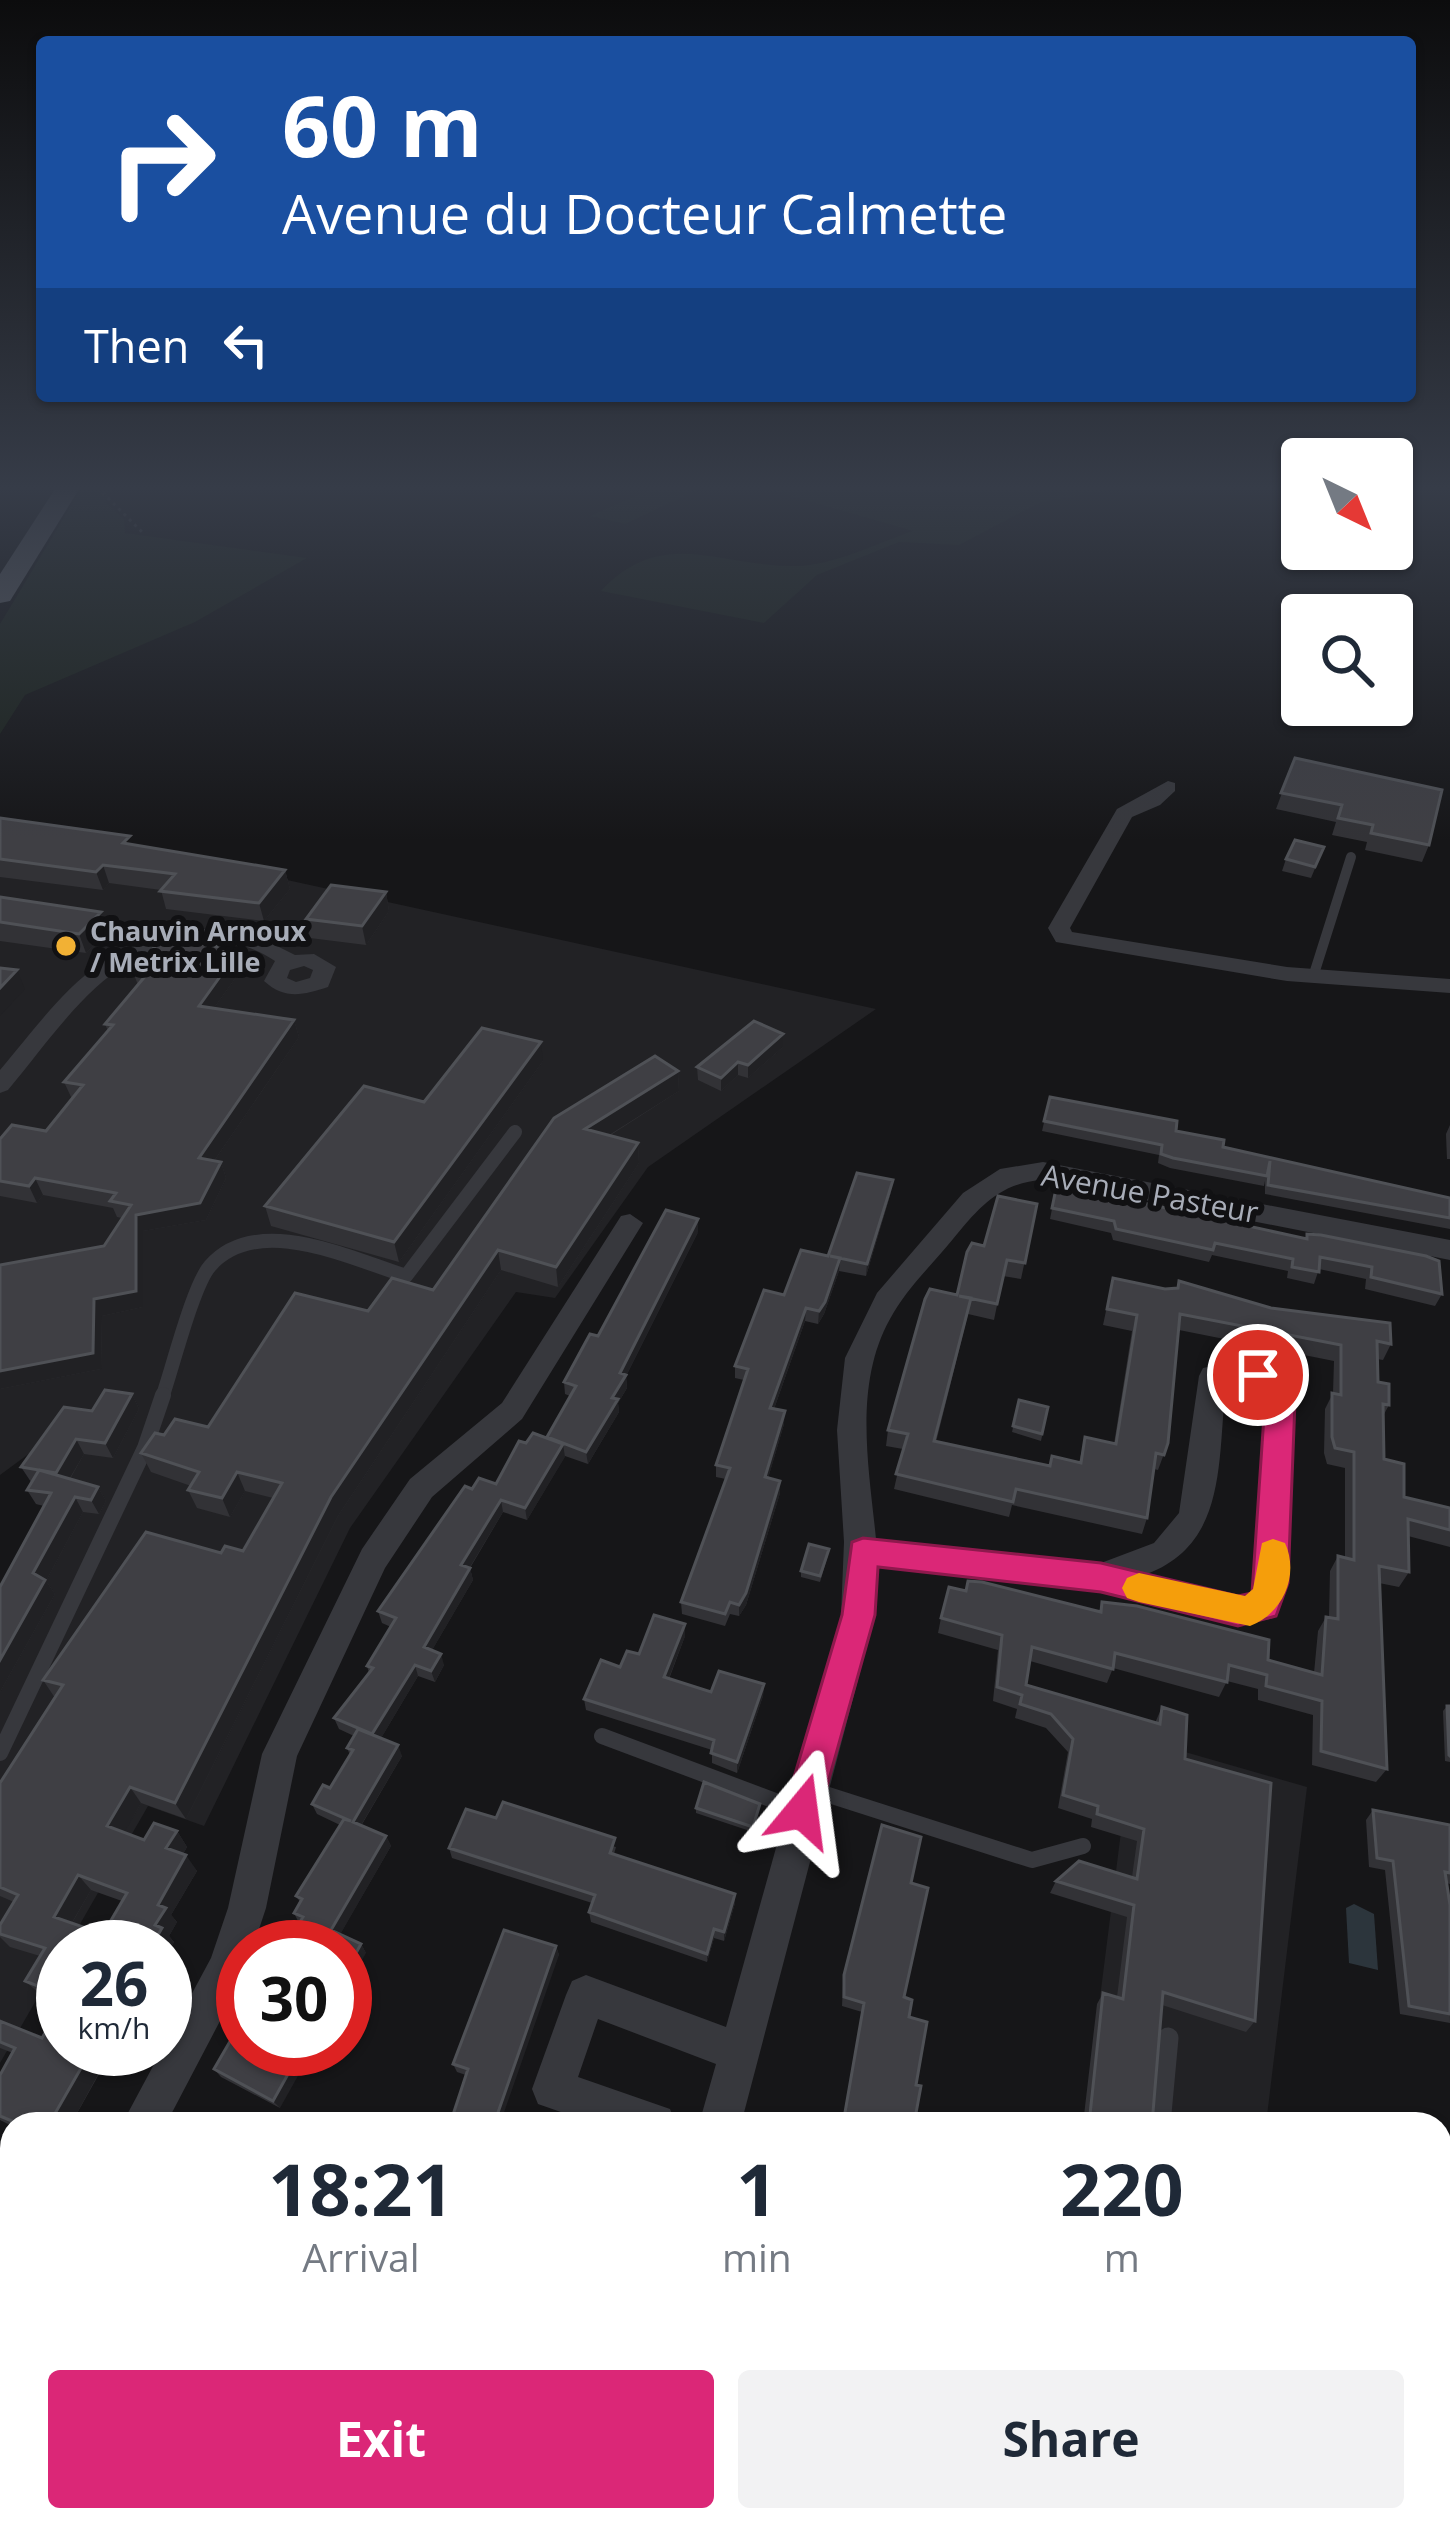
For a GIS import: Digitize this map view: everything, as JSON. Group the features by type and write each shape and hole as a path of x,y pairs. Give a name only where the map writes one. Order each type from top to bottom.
{"street":[{"path":"1168,787 1153,801 1124,813 1059,933 1080,944 1313,977 1450,986"},
{"path":"0,1084 11,1059 110,961 141,943 183,934 224,935 260,942 290,962"},
{"name":"Avenue Pasteur","path":"723,2112 858,1615 863,1552 852,1428 860,1353 881,1308 992,1180 1043,1171 1450,1250"},
{"path":"148,2112 227,1967 247,1908 280,1754 373,1559 421,1488 512,1411 630,1223"},
{"path":"863,1552 1101,1577 1238,1611 1264,1605 1272,1583 1280,1401 1273,1384 1229,1370 1213,1376 1194,1518 1165,1553 1101,1577"},
{"path":"620,2112 553,2089 586,1995 739,2052"}],"lane":[{"path":"1313,977 1351,857"},
{"path":"0,1753 145,1448 207,1268 230,1248 263,1240 406,1276 515,1132"},
{"path":"602,1736 805,1799 1032,1860 1083,1846"},
{"path":"1161,2112 1168,2038"}],"shaded area":[{"path":"12,604 226,604 25,695 0,734 0,624"},
{"path":"668,604 785,604 764,623"},
{"path":"0,817 876,1009 648,1167 555,1298 516,1292 350,1528 204,1826 148,1806 82,1920 36,1920 36,2000 0,2063 0,1597 52,1507 36,1504 47,1485 30,1482 68,1425 0,1475"},
{"path":"1133,1737 1307,1787 1267,2112 1086,2112"},
{"path":"1354,1904 1374,1914 1378,1970 1349,1963 1346,1908"}],"building":[{"path":"1295,758 1442,790 1429,845 1371,833 1373,825 1338,818 1342,805 1281,793"},
{"path":"0,818 130,836 123,843 285,870 259,903 160,891 175,874 103,865 96,872 0,859"},
{"path":"1295,840 1324,847 1315,867 1286,859"},
{"path":"331,885 386,892 362,926 306,919"},
{"path":"0,897 101,912 79,934 0,922"},
{"path":"162,938 239,950 199,1006 294,1020 199,1158 221,1162 200,1203 136,1215 136,1291 94,1299 93,1353 0,1371 0,1265 104,1246 131,1205 110,1201 116,1193 35,1178 29,1186 0,1181 0,1139 12,1125 46,1131 83,1085 64,1082 113,1025 105,1024 147,974 133,972"},
{"path":"0,968 17,970 0,988"},
{"path":"754,1021 783,1034 748,1065 738,1062 721,1078 697,1067"},
{"path":"482,1028 541,1042 394,1242 265,1206 364,1086 424,1102"},
{"path":"655,1056 678,1071 585,1129 638,1143 556,1267 498,1250 331,1497 175,1803 130,1787 107,1826 144,1840 154,1823 177,1831 166,1848 186,1855 158,1905 166,1908 158,1920 111,1920 127,1893 78,1875 54,1917 63,1920 36,1920 36,1945 0,1934 0,1925 18,1895 0,1887 0,1783 63,1685 43,1680 146,1532 221,1553 225,1546 243,1551 282,1483 237,1472 222,1498 188,1490 199,1472 141,1453 155,1433 164,1435 175,1419 208,1427 295,1293 368,1311 392,1278 433,1290 554,1118"},
{"path":"1050,1097 1177,1121 1176,1131 1224,1140 1223,1147 1450,1198 1450,1218 1268,1185 1270,1161 1267,1176 1173,1158 1161,1154 1162,1145 1044,1121"},
{"path":"857,1173 893,1180 867,1264 840,1258 819,1311 806,1308 770,1408 785,1411 765,1477 780,1481 746,1593 739,1605 730,1602 725,1614 681,1602 730,1468 716,1465 748,1369 735,1366 764,1290 784,1295 801,1250 828,1256"},
{"path":"1057,1184 1307,1239 1307,1234 1321,1235 1426,1256 1439,1261 1442,1294 1371,1277 1372,1267 1320,1257 1319,1272 1292,1267 1293,1259 1215,1243 1213,1250 1116,1229 1114,1221 1052,1208"},
{"path":"998,1196 1037,1204 1025,1263 1007,1260 997,1304 971,1298 934,1441 1050,1466 1052,1456 1081,1463 1085,1437 1116,1444 1137,1315 1107,1309 1113,1278 1165,1289 1178,1288 1179,1281 1271,1308 1390,1323 1391,1344 1377,1341 1378,1382 1389,1384 1389,1405 1383,1404 1384,1459 1404,1464 1404,1497 1450,1508 1450,1530 1408,1519 1409,1572 1379,1566 1387,1769 1321,1751 1322,1701 1266,1686 1267,1675 1229,1665 1227,1682 1115,1653 1113,1669 1032,1647 1026,1685 1160,1724 1162,1707 1187,1715 1185,1759 1271,1783 1255,2021 1163,1992 1153,2112 1090,2112 1103,1993 1123,1999 1134,1905 1056,1881 1079,1861 1137,1879 1144,1829 1097,1814 1098,1806 1063,1795 1073,1739 1051,1714 1020,1704 1022,1695 997,1687 1002,1635 941,1618 949,1587 966,1591 968,1581 982,1582 1101,1612 1102,1602 1137,1606 1269,1640 1268,1660 1322,1675 1326,1617 1338,1619 1338,1556 1354,1560 1354,1452 1335,1448 1332,1437 1332,1393 1341,1395 1341,1345 1180,1314 1168,1443 1164,1455 1156,1453 1147,1518 1016,1489 1013,1502 896,1474 908,1434 888,1430 925,1299 930,1289 957,1295 967,1252 972,1243 984,1246"},
{"path":"666,1210 698,1219 620,1373 626,1375 612,1398 618,1399 586,1452 547,1437 576,1386 564,1382 590,1334 598,1336"},
{"path":"105,1390 132,1394 105,1443 76,1439 56,1473 21,1467 64,1407 92,1411"},
{"path":"1019,1400 1048,1407 1042,1434 1013,1426"},
{"path":"533,1433 563,1444 525,1508 501,1500 461,1565 470,1568 424,1647 441,1654 431,1671 415,1665 372,1734 334,1718 373,1668 367,1666 396,1618 378,1611 465,1486 472,1489 479,1478 496,1484 519,1441 526,1443"},
{"path":"39,1470 98,1487 91,1500 75,1497 33,1573 45,1580 0,1660 0,1587 51,1493 27,1490"},
{"path":"809,1544 829,1549 820,1576 801,1571"},
{"path":"654,1615 685,1624 664,1677 711,1692 719,1671 764,1684 737,1762 711,1753 714,1740 584,1699 601,1660 620,1667 627,1651 639,1654"},
{"path":"1450,1706 1450,1756 1449,1755"},
{"path":"358,1729 398,1745 353,1822 386,1836 337,1920 301,1920 294,1913 302,1899 296,1896 344,1819 351,1821 312,1804 323,1785 330,1788 353,1750 347,1748"},
{"path":"704,1782 760,1804 753,1827 696,1808"},
{"path":"503,1802 615,1838 610,1853 735,1894 724,1932 714,1929 707,1954 589,1912 595,1895 449,1848 466,1809 496,1818"},
{"path":"1373,1810 1450,1825 1450,1873 1445,1872 1450,1905 1450,2014 1409,2006 1393,1861 1377,1858"},
{"path":"882,1825 921,1837 911,1883 928,1888 904,1997 912,2000 909,2017 927,2022 916,2112 845,2112 864,2003 844,1997 844,1975"},
{"path":"504,1930 556,1946 498,2112 454,2112 468,2069 453,2064"},
{"path":"36,1963 36,1985 25,1981"},
{"path":"0,2021 36,2036 36,2076 77,2076 56,2112 0,2112 0,2075 15,2048 0,2042"},
{"path":"227,2076 287,2076 273,2101"}],"slow traffic":[{"path":"1139,1588 1250,1612 1269,1597 1273,1553"}],"place":[{"name":"Chauvin Arnoux / Metrix Lille","path":"66,946"}],"route":[{"path":"802,1811 858,1615 863,1552 1101,1577 1238,1611 1250,1612 1264,1605 1272,1583 1280,1401 1273,1384 1258,1375"}]}
